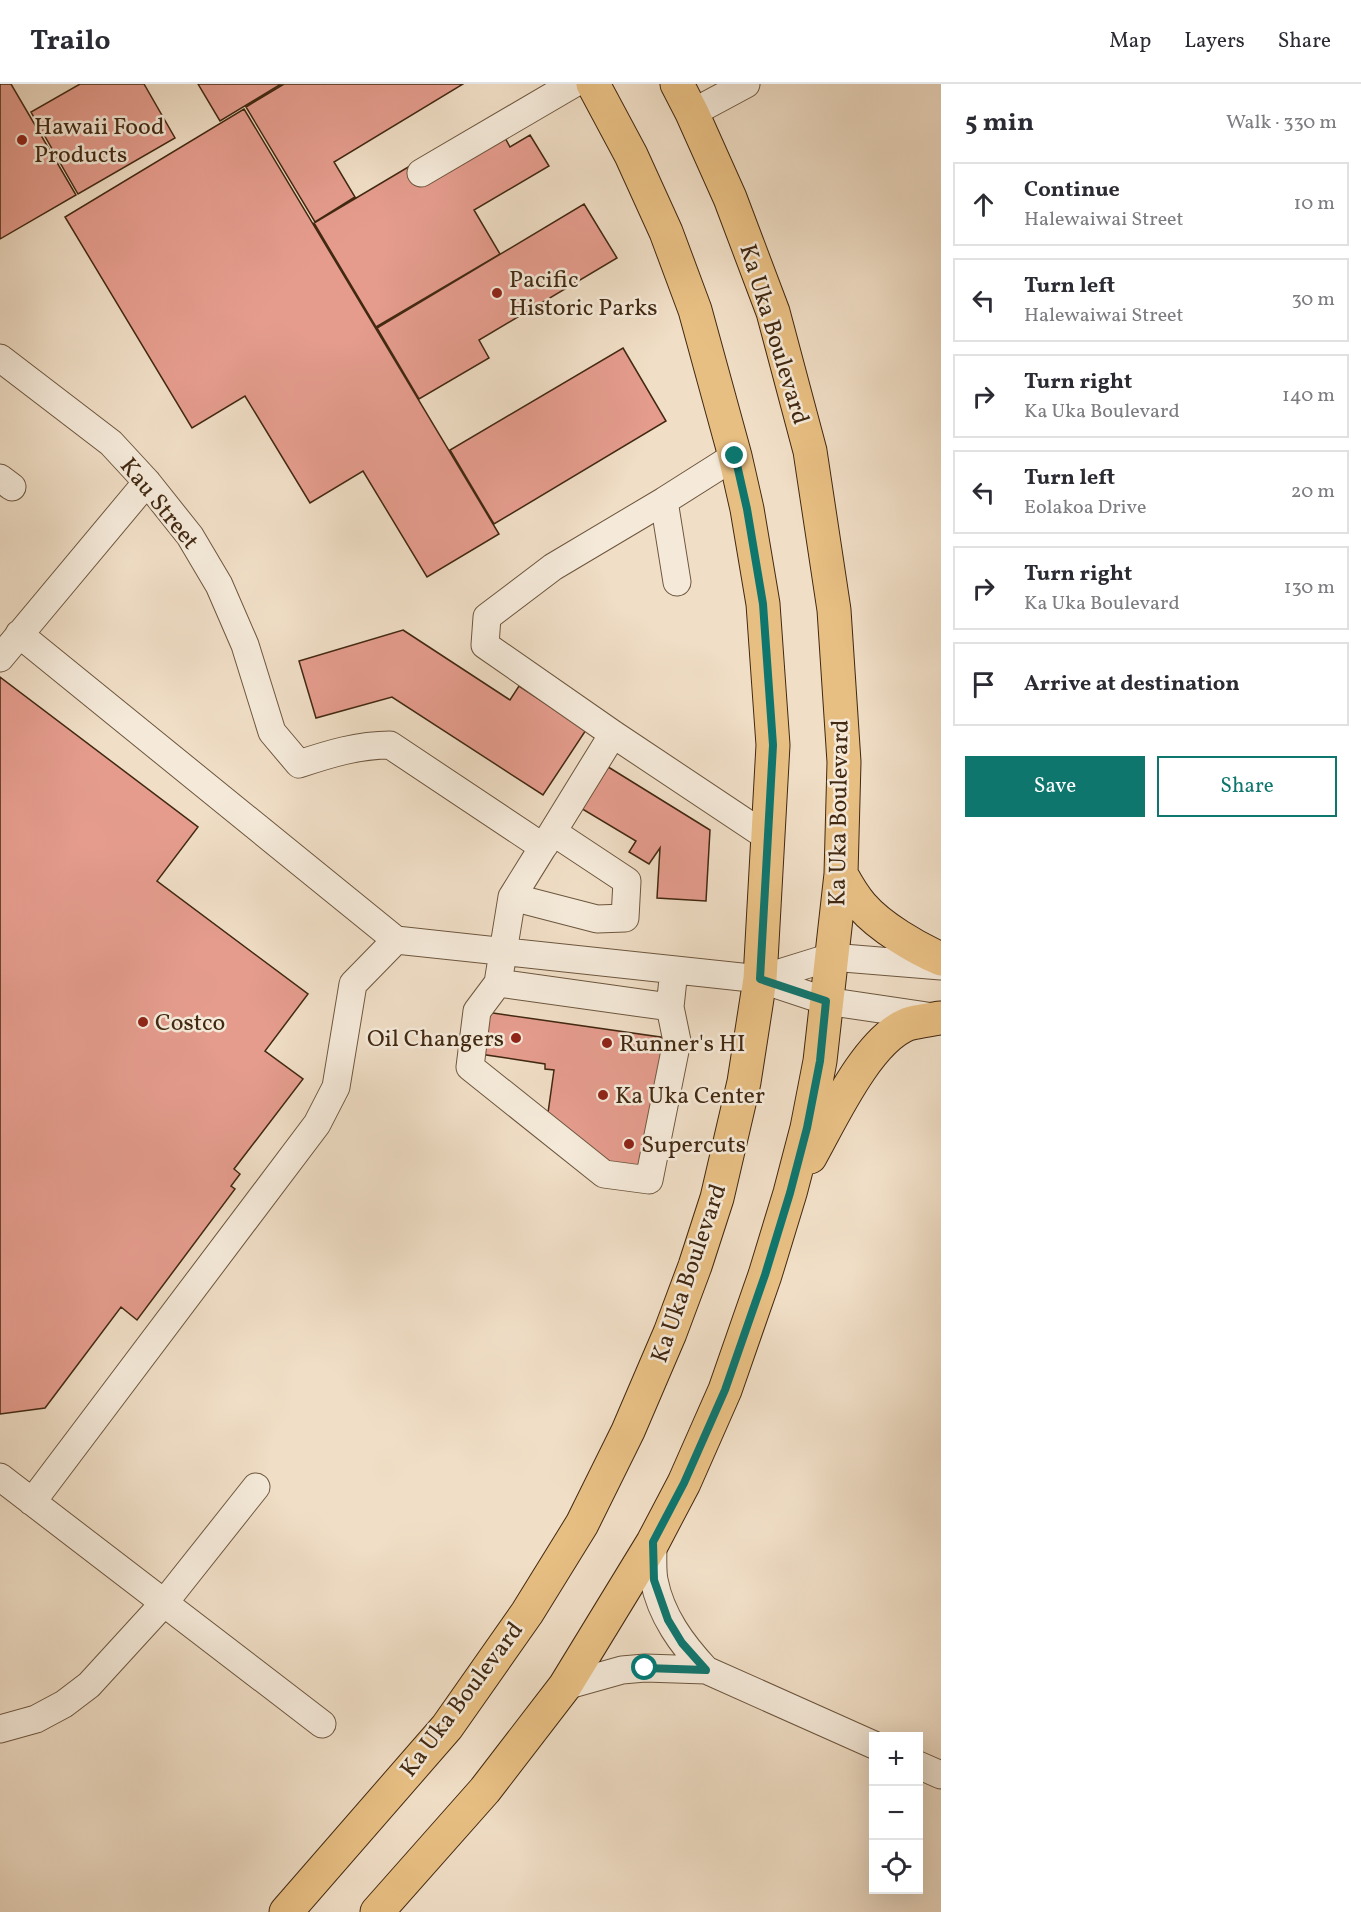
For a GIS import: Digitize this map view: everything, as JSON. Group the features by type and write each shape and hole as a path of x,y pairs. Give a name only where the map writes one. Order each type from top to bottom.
{"main road":[{"name":"Ka Uka Boulevard","path":"286,1912 447,1726 527,1613 582,1524 628,1431 670,1334 695,1266 717,1198 744,1082 760,979 773,745 763,604 747,509 735,456 695,310 678,264 631,155 593,84"},
{"name":"Ka Uka Boulevard","path":"377,1912 485,1790 565,1686 653,1542 684,1483 725,1390 765,1275 807,1128 820,1061 841,874 844,762 835,622 810,451 773,312 730,198 677,84"},
{"path":"841,874 863,908 911,944 941,959"},
{"path":"790,1193 851,1084 873,1052 891,1035 908,1024 941,1018"}],"street":[{"path":"421,173 573,84"},
{"path":"692,113 746,84"},
{"name":"Kau Street","path":"0,358 111,443 147,482 190,536 219,585 245,645 272,732 299,764 368,745 390,745 548,839"},
{"path":"735,456 553,567 487,617 485,645 612,734 769,838"},
{"path":"0,658 147,482"},
{"path":"664,501 677,582"},
{"path":"19,633 396,940 760,979 826,1001 941,1018"},
{"path":"612,734 512,897 498,983 477,1011 470,1067 604,1174 649,1180 677,1041 670,1007 674,970"},
{"path":"512,897 597,918 625,918 627,881 548,839"},
{"path":"32,1502 317,1124 336,1087 353,984 396,940"},
{"path":"760,979 831,957 941,966"},
{"path":"498,983 670,1007"},
{"path":"0,1477 322,1724"},
{"path":"0,1729 36,1719 64,1704 89,1685 164,1603 256,1487"},
{"path":"653,1542 654,1580 668,1620 682,1643 706,1670"},
{"path":"565,1686 622,1670 645,1668 706,1670 869,1743"},
{"path":"923,1767 941,1775"}],"building":[{"name":"Hawaii Food Products","path":"0,84 11,84 76,195 0,239"},
{"path":"80,84 144,84 175,138 78,194 31,112"},
{"path":"198,84 281,84 220,121"},
{"path":"284,84 463,84 334,162 355,197 315,222 246,107"},
{"path":"244,109 499,534 427,577 363,471 310,503 245,396 192,428 65,217"},
{"path":"530,135 549,166 474,210 500,254 376,327 314,223 415,163 504,136 510,147"},
{"name":"Pacific Historic Parks","path":"584,204 617,258 479,340 489,358 419,399 377,328"},
{"path":"623,348 666,421 494,524 450,450"},
{"path":"403,630 510,700 519,686 586,730 543,795 392,697 316,718 299,661"},
{"name":"Costco","path":"0,677 198,827 157,881 308,994 265,1051 303,1079 234,1169 240,1174 231,1186 235,1189 137,1320 121,1307 45,1408 0,1414"},
{"path":"605,765 710,830 706,901 657,898 660,848 649,864 629,852 636,841 579,807"},
{"name":"Ka Uka Center","path":"486,1012 667,1038 640,1169 595,1158 547,1120 554,1070 545,1069 545,1064 480,1054"}],"place":[{"name":"Hawaii Food Products","path":"22,140"},
{"name":"Pacific Historic Parks","path":"497,293"},
{"name":"Costco","path":"143,1022"},
{"name":"Oil Changers","path":"516,1038"},
{"name":"Runner's HI","path":"607,1043"},
{"name":"Ka Uka Center","path":"603,1095"},
{"name":"Supercuts","path":"629,1144"}],"route":[{"path":"645,1668 706,1670 682,1643 668,1620 654,1580 653,1542 684,1483 725,1390 765,1275 807,1128 820,1061 826,1001 760,979 773,745 763,604 747,509 735,456"}]}
